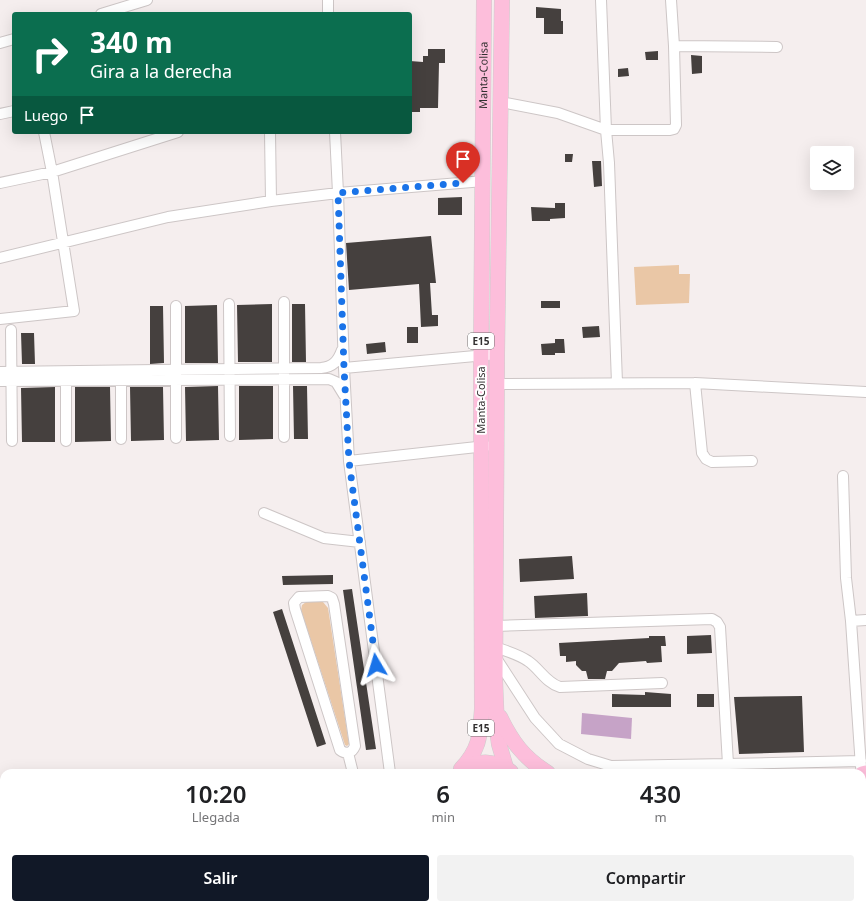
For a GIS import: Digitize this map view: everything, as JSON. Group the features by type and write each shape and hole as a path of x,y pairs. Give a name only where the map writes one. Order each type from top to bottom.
{"highway":[{"name":"Manta-Colisa","path":"461,769 471,760 476,750 480,735 482,709 481,355 484,181 484,0"},
{"name":"Manta-Colisa","path":"502,0 496,445 495,652 496,729 499,744 508,769"},
{"path":"484,62 501,62"},
{"path":"496,709 508,735 534,764 542,769"},
{"name":"E15","path":"463,769 472,764 484,762 496,763 506,769"}],"street":[{"path":"107,12 147,0"},
{"path":"328,0 328,12"},
{"path":"600,0 609,163 617,383"},
{"path":"501,102 558,113 606,130 674,129 676,125 671,0"},
{"path":"0,43 12,40"},
{"path":"674,46 777,47"},
{"path":"0,114 12,111"},
{"path":"0,318 74,310 44,134"},
{"path":"0,183 52,172 172,134"},
{"path":"270,134 271,201"},
{"path":"335,134 345,398 349,461 389,769"},
{"path":"0,258 168,217 271,201 338,193 484,181"},
{"path":"284,302 284,437"},
{"path":"229,304 230,436"},
{"path":"176,306 176,438"},
{"path":"11,330 12,441"},
{"path":"0,381 12,377 318,373 336,362 343,348"},
{"path":"344,368 497,354"},
{"path":"0,372 12,377"},
{"path":"318,373 332,380 338,385 345,398"},
{"path":"66,376 66,441"},
{"path":"121,376 121,439"},
{"path":"695,383 703,456 712,462 752,461"},
{"path":"497,384 695,383 866,392"},
{"path":"349,461 496,445"},
{"path":"843,476 846,578 851,621 862,769"},
{"path":"264,513 324,538 360,542"},
{"path":"328,596 332,598 334,602 355,746 353,751 348,753 344,753 340,750 295,610 294,603 299,597 328,596"},
{"path":"495,626 712,619 717,622 720,627 728,764"},
{"path":"851,621 866,620"},
{"path":"495,652 535,718 560,744 588,759 611,766 728,764 840,769"},
{"path":"495,652 523,657 554,685 560,687 662,683"},
{"path":"348,753 352,769"}],"shaded area":[{"path":"679,265 679,274 690,274 689,303 636,305 634,267"},
{"path":"306,602 323,602 328,608 349,744 347,746 345,745 301,610 302,605"},
{"path":"582,713 632,718 631,739 581,734"}],"building":[{"path":"536,7 561,9 563,34 544,34 544,18 536,18"},
{"path":"428,49 445,49 445,63 439,63 438,108 420,108 420,112 412,112 412,61 423,62 423,56 428,56"},
{"path":"658,51 658,60 646,60 645,52"},
{"path":"691,55 702,56 702,73 692,74"},
{"path":"628,68 629,76 618,77 618,69"},
{"path":"565,154 573,154 572,162 565,162"},
{"path":"592,161 601,161 602,186 594,187"},
{"path":"462,197 462,215 438,215 438,198"},
{"path":"555,203 565,203 565,218 550,219 550,221 532,221 531,207 555,208"},
{"path":"431,236 436,283 430,283 432,315 438,315 438,326 421,327 419,284 349,290 346,243"},
{"path":"541,301 560,301 560,308 541,308"},
{"path":"272,304 272,362 238,362 237,305"},
{"path":"292,304 305,304 306,362 292,362"},
{"path":"217,305 218,363 185,363 185,306"},
{"path":"150,306 163,306 164,363 150,364"},
{"path":"599,326 600,337 583,338 582,327"},
{"path":"407,327 418,327 418,343 407,343"},
{"path":"21,333 34,333 35,364 22,364"},
{"path":"555,339 564,339 565,353 542,355 541,344 555,343"},
{"path":"385,342 386,352 367,354 366,344"},
{"path":"218,386 219,440 186,441 185,387"},
{"path":"239,386 273,386 273,439 239,440"},
{"path":"293,386 307,386 308,439 294,439"},
{"path":"55,387 55,442 22,442 21,388"},
{"path":"75,387 110,387 111,441 75,442"},
{"path":"130,387 163,387 164,440 131,441"},
{"path":"572,556 574,579 520,582 519,559"},
{"path":"333,575 333,584 283,585 282,576"},
{"path":"352,589 376,749 366,750 343,590"},
{"path":"587,593 588,616 535,618 534,596"},
{"path":"282,609 326,744 317,747 273,612"},
{"path":"711,635 712,653 687,654 687,636"},
{"path":"649,636 665,636 666,646 661,646 662,662 647,663 646,661 619,663 612,671 607,671 605,679 588,679 586,671 582,671 576,665 576,661 566,662 566,656 560,656 559,643 649,638"},
{"path":"645,692 671,694 671,707 612,707 612,694 645,695"},
{"path":"697,694 714,694 714,707 697,707"},
{"path":"802,696 804,752 739,754 734,697"}],"route":[{"path":"376,665 349,461 338,193 463,183"}]}
